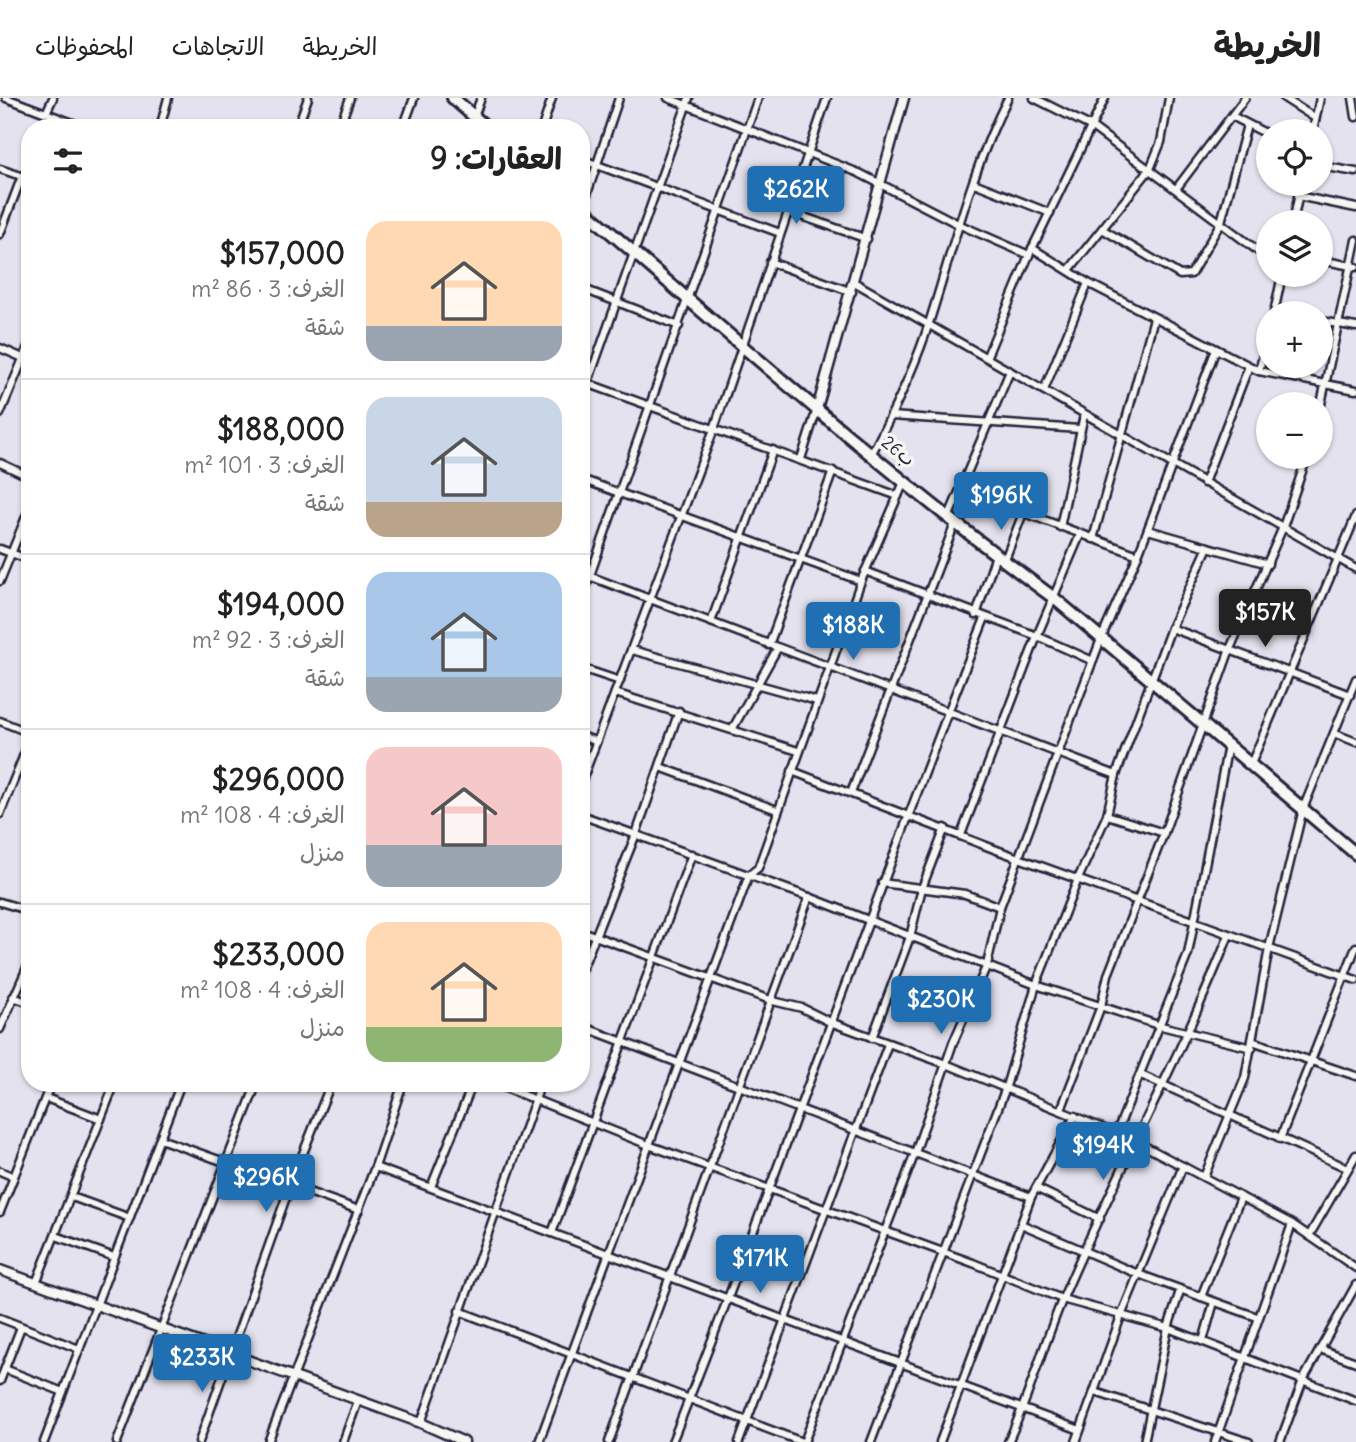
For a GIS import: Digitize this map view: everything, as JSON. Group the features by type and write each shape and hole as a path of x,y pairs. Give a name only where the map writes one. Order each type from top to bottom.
{"highway":[{"path":"453,98 470,119"},
{"name":"26ب","path":"590,217 817,409 1000,558 1054,598 1355,850"}],"street":[{"path":"6,98 27,101 58,119"},
{"path":"46,113 53,98"},
{"path":"162,119 168,98"},
{"path":"300,119 308,98"},
{"path":"342,119 349,98"},
{"path":"406,119 414,98"},
{"path":"473,119 481,98"},
{"path":"545,119 552,98"},
{"path":"590,182 619,98"},
{"path":"668,98 687,102 808,151 881,184 958,224 1030,252 1256,369"},
{"path":"758,98 590,577 1116,775"},
{"path":"590,756 714,429 827,98"},
{"path":"801,459 852,292 904,98"},
{"path":"872,453 891,416 930,323 958,224 994,126 1008,98"},
{"path":"1034,98 1092,127 1256,249"},
{"path":"987,356 1030,252 1105,98"},
{"path":"1069,270 1150,169 1161,142 1169,98"},
{"path":"1176,189 1245,98"},
{"path":"1284,98 1315,118 1320,98"},
{"path":"1353,98 1356,117"},
{"path":"590,369 618,301 687,102"},
{"path":"1232,116 1256,129"},
{"path":"1102,229 1186,275 1191,274 1221,222 1247,125"},
{"path":"590,162 779,233"},
{"path":"1333,168 1356,172"},
{"path":"0,169 21,176"},
{"path":"0,234 21,179"},
{"path":"974,183 1051,213"},
{"path":"1295,210 1298,196 1356,208"},
{"path":"787,211 867,239"},
{"path":"1324,392 1336,324 1354,266 1356,240"},
{"path":"770,262 852,292"},
{"path":"1333,262 1354,266"},
{"path":"854,282 930,323 1084,415 1356,569"},
{"path":"1044,390 1088,283"},
{"path":"590,291 679,326"},
{"path":"1093,539 1154,318"},
{"path":"1333,323 1356,327"},
{"path":"0,348 21,357"},
{"path":"459,1311 803,1442 915,1153 946,1064 987,965 1000,907 1101,639 1148,530 1216,349"},
{"path":"0,414 3,396 21,362"},
{"path":"1204,483 1249,366"},
{"path":"851,793 927,595 963,489 1010,371"},
{"path":"1301,378 1356,390"},
{"path":"590,385 898,496"},
{"path":"1060,527 1084,415"},
{"path":"891,416 1079,429"},
{"path":"712,622 773,450"},
{"path":"0,463 21,473"},
{"path":"1061,1110 1101,1006 1108,975 1164,833 1230,649 1283,527 1303,469"},
{"path":"769,645 799,557 833,471"},
{"path":"539,1442 681,1065 709,978 749,875 758,868 861,581 905,480"},
{"path":"590,482 861,581"},
{"path":"963,489 1138,555"},
{"path":"976,615 1023,513"},
{"path":"1251,764 1356,516"},
{"path":"0,582 21,530"},
{"path":"1148,530 1268,564"},
{"path":"961,835 1037,636 1080,535"},
{"path":"871,1442 1005,1090 1036,985 1107,815 1116,775 1171,628 1208,547"},
{"path":"0,549 21,557"},
{"path":"865,571 1037,636 1093,661"},
{"path":"672,1442 730,1298 797,1109 985,618"},
{"path":"1171,628 1350,695"},
{"path":"733,728 777,649"},
{"path":"632,650 817,701"},
{"path":"590,671 620,681"},
{"path":"1204,1177 1245,1077 1269,948 1303,809 1356,679"},
{"path":"615,693 799,751"},
{"path":"590,948 636,834 679,711"},
{"path":"0,721 21,729"},
{"path":"1335,734 1356,742"},
{"path":"590,739 595,741"},
{"path":"1116,1134 1188,954 1228,745"},
{"path":"0,814 21,762"},
{"path":"660,766 777,810"},
{"path":"792,771 1020,858 1356,980"},
{"path":"1107,815 1164,833"},
{"path":"590,818 809,897 1036,985 1160,1026 1252,1044 1356,1076"},
{"path":"872,1038 910,937 922,888 945,828"},
{"path":"552,1233 652,956 692,854"},
{"path":"882,883 965,894 1000,907"},
{"path":"609,1442 809,897"},
{"path":"0,902 21,908"},
{"path":"590,934 773,1001 802,1008 830,1022 946,1064 1137,1142 1292,1224 1356,1268"},
{"path":"1008,1442 1024,1409 1062,1299 1190,1031 1229,935"},
{"path":"1280,1139 1356,947"},
{"path":"0,1030 21,980"},
{"path":"13,997 21,1000"},
{"path":"590,1030 1031,1197"},
{"path":"739,1442 888,1044"},
{"path":"1141,1075 1230,1118 1347,1168"},
{"path":"0,1212 48,1092"},
{"path":"36,1283 112,1092"},
{"path":"44,1442 178,1092"},
{"path":"117,1442 253,1092"},
{"path":"199,1442 290,1186 327,1092"},
{"path":"268,1442 359,1210 400,1092"},
{"path":"431,1187 468,1092"},
{"path":"514,1092 592,1124 1002,1274 1062,1299 1168,1328 1356,1401"},
{"path":"421,1423 494,1209 538,1092"},
{"path":"46,1098 102,1119"},
{"path":"940,1442 1031,1197 1075,1116"},
{"path":"160,1139 359,1210"},
{"path":"1309,1236 1356,1155"},
{"path":"1076,1442 1121,1316 1183,1166"},
{"path":"375,1167 494,1209 1080,1430"},
{"path":"0,1171 14,1177"},
{"path":"1036,1188 1100,1219"},
{"path":"72,1197 130,1217"},
{"path":"1201,1297 1241,1197"},
{"path":"1021,1224 1138,1275 1257,1317"},
{"path":"1215,1442 1292,1224"},
{"path":"56,1236 114,1257"},
{"path":"0,1270 421,1423 464,1442"},
{"path":"1280,1442 1303,1380 1356,1285"},
{"path":"1144,1442 1168,1328 1180,1291"},
{"path":"1203,1341 1214,1302"},
{"path":"0,1318 79,1349"},
{"path":"0,1381 21,1326"},
{"path":"1320,1349 1356,1363"},
{"path":"5,1369 63,1392"},
{"path":"1095,1392 1249,1442"},
{"path":"344,1442 358,1401"}]}
